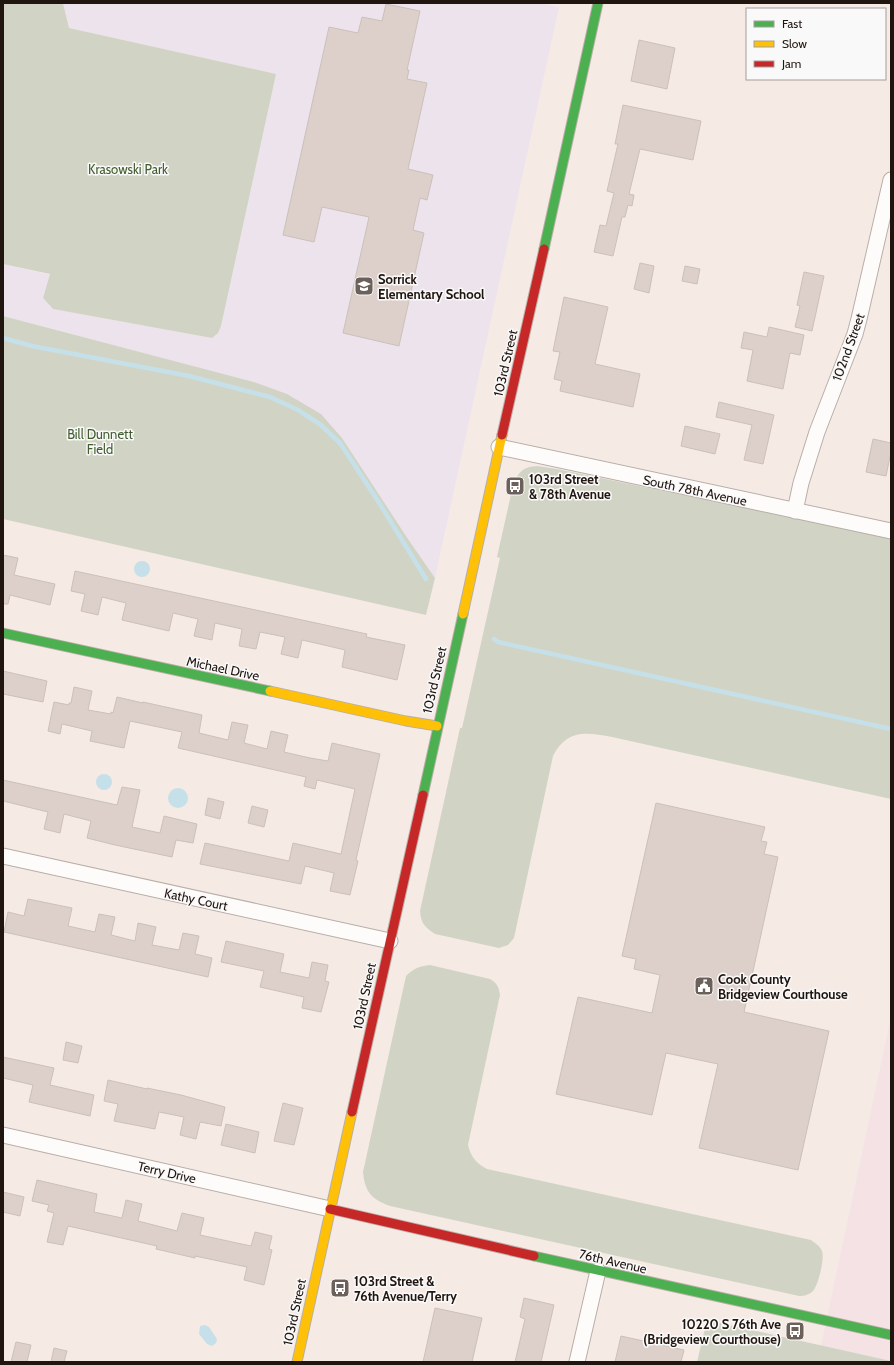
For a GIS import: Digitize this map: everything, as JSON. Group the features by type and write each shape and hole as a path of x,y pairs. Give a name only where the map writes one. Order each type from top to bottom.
{"street":[{"name":"103rd Street","path":"297,1362 598,3"},
{"name":"102nd Street","path":"795,511 817,432 855,334 891,180"},
{"name":"South 78th Avenue","path":"499,447 891,531"},
{"name":"Michael Drive","path":"3,633 406,721 437,726"},
{"name":"Kathy Court","path":"3,856 390,941"},
{"name":"Terry Drive","path":"3,1135 330,1208"},
{"name":"76th Avenue","path":"330,1208 598,1271 891,1335"},
{"path":"577,1362 598,1271"}],"shaded area":[{"name":"Sorrick Elementary School","path":"63,3 539,3 559,7 435,578 342,438 321,414 254,382 3,316 3,264 50,275 43,298 53,309 212,338 276,74 69,28"},
{"path":"891,1017 891,1361 821,1346"}],"green space":[{"name":"Krasowski Park","path":"3,3 63,3 69,28 276,74 221,326 218,333 212,338 53,309 43,298 50,274 3,264"},
{"name":"Bill Dunnett Field","path":"3,316 254,382 287,394 321,414 342,438 435,578 426,615 3,519"},
{"path":"537,466 891,538 891,799 612,737 594,734 578,734 564,741 558,747 553,756 514,938 508,945 499,948 435,934 426,927 421,919 420,911 460,728 462,728 500,558 497,557 514,481 523,470 529,467"},
{"path":"430,965 490,979 496,984 499,990 500,995 468,1145 474,1159 487,1169 811,1240 820,1248 823,1255 817,1284 813,1291 806,1295 799,1296 390,1206 378,1201 367,1190 363,1172 406,976 416,968"},
{"path":"707,1320 891,1361 891,1362 697,1362"}],"water":[{"path":"139,561 145,561 150,566 148,575 145,577 139,577 134,572 134,566"},
{"path":"101,774 107,774 112,779 110,788 107,790 101,790 96,785 96,779"},
{"path":"178,788 185,791 188,798 185,805 178,808 171,805 168,798 171,791"},
{"path":"205,1325 209,1327 217,1339 216,1343 212,1346 207,1344 199,1334 200,1326"}],"building":[{"path":"386,4 420,11 407,70 409,70 407,79 427,83 408,169 433,175 427,200 420,198 413,230 424,233 399,346 343,333 369,217 322,207 314,242 283,235 329,27 358,33 362,17 382,21"},
{"path":"639,40 675,48 667,89 631,81"},
{"path":"623,105 701,121 693,160 640,149 629,194 634,195 632,206 628,205 625,217 622,217 613,256 594,252 600,225 606,226 614,193 607,191 618,144 615,144"},
{"path":"640,263 654,266 649,293 634,289"},
{"path":"685,266 700,269 697,284 682,281"},
{"path":"804,272 824,276 812,331 795,327 800,306 797,305"},
{"path":"564,297 608,307 595,364 640,374 633,407 560,391 562,381 554,379 560,352 553,351"},
{"path":"769,327 804,335 800,355 790,353 783,389 747,381 753,350 741,348 744,332 767,337"},
{"path":"719,402 774,415 763,464 744,460 752,425 716,417"},
{"path":"685,426 720,434 715,454 681,446"},
{"path":"873,439 891,443 891,452 886,476 866,472"},
{"path":"3,555 18,558 14,575 55,584 50,605 10,595 8,604 3,604"},
{"path":"75,571 367,634 366,637 405,645 397,680 342,667 345,650 302,640 298,658 281,654 285,637 260,632 256,649 239,646 242,629 215,623 212,640 194,636 198,619 173,613 169,631 122,620 126,603 102,597 98,615 81,611 85,594 71,591"},
{"path":"3,671 47,681 43,702 3,694"},
{"path":"74,687 92,691 88,710 111,714 111,712 113,713 117,697 202,715 199,733 228,740 232,722 248,725 244,743 267,749 271,731 288,735 284,752 310,758 328,761 332,743 380,754 356,860 358,861 350,895 330,891 334,873 305,866 301,884 200,864 205,843 289,861 293,843 341,854 355,789 317,780 315,789 304,786 306,777 178,748 182,732 130,721 124,748 90,741 92,731 62,724 60,734 48,731 54,702 69,705 69,703 71,703"},
{"path":"3,780 117,805 122,787 140,790 132,827 160,833 164,816 197,824 193,843 176,840 172,857 115,845 87,838 91,821 64,814 60,833 44,829 48,812 3,801"},
{"path":"208,798 224,802 220,819 205,815"},
{"name":"Cook County Bridgeview Courthouse","path":"656,803 765,827 761,841 767,842 764,854 778,857 744,1012 829,1031 798,1170 699,1148 718,1064 666,1053 652,1115 556,1094 578,997 652,1013 660,975 634,969 636,959 622,956"},
{"path":"252,806 268,810 264,827 248,823"},
{"path":"28,899 72,908 68,926 95,932 99,914 115,917 111,935 135,941 138,923 156,927 152,945 179,950 183,933 199,936 195,954 212,958 208,977 4,932 8,912 24,916"},
{"path":"226,941 284,954 280,972 309,978 312,962 328,965 325,981 329,982 321,1012 302,1008 304,997 260,987 264,971 221,962"},
{"path":"66,1042 82,1046 78,1063 63,1060"},
{"path":"3,1057 54,1068 50,1085 94,1095 90,1116 29,1102 33,1085 3,1078"},
{"path":"108,1080 181,1095 225,1107 221,1126 200,1122 196,1139 180,1135 184,1117 159,1112 155,1129 114,1121 118,1104 104,1101"},
{"path":"283,1103 303,1108 294,1145 274,1141"},
{"path":"226,1124 259,1132 255,1153 221,1145"},
{"path":"37,1180 97,1194 94,1212 122,1218 126,1200 142,1204 138,1221 177,1231 182,1213 204,1218 200,1235 251,1246 255,1232 272,1236 269,1249 272,1250 264,1285 244,1280 247,1267 195,1256 195,1258 156,1249 157,1246 68,1226 63,1245 47,1242 54,1213 47,1211 49,1205 32,1201"},
{"path":"3,1192 24,1197 20,1216 3,1212"},
{"path":"524,1298 554,1305 541,1362 515,1362 525,1319 520,1317"},
{"path":"435,1308 482,1318 472,1362 423,1362"},
{"path":"621,1336 684,1350 681,1362 615,1362"},
{"path":"16,1342 31,1345 27,1362 11,1362"},
{"path":"54,1348 67,1351 64,1362 51,1362"}],"waterway":[{"path":"3,338 32,346 189,376 270,397 298,410 321,425 340,443 426,579"},
{"path":"494,639 498,642 891,729"}],"traffic: fast":[{"path":"544,249 598,3"},
{"path":"423,795 463,614"},
{"path":"3,633 270,691"},
{"path":"534,1256 891,1335"}],"traffic: slow":[{"path":"463,614 502,435"},
{"path":"270,691 406,721 437,726"},
{"path":"297,1362 352,1112"}],"traffic: jam":[{"path":"502,435 544,249"},
{"path":"352,1112 423,795"},
{"path":"330,1209 534,1256"}],"place":[{"name":"Sorrick Elementary School","path":"364,286"},
{"name":"103rd Street & 78th Avenue","path":"515,486"},
{"name":"Cook County Bridgeview Courthouse","path":"704,986"},
{"name":"103rd Street & 76th Avenue/Terry","path":"340,1288"},
{"name":"10220 S 76th Ave (Bridgeview Courthouse)","path":"795,1331"}]}
